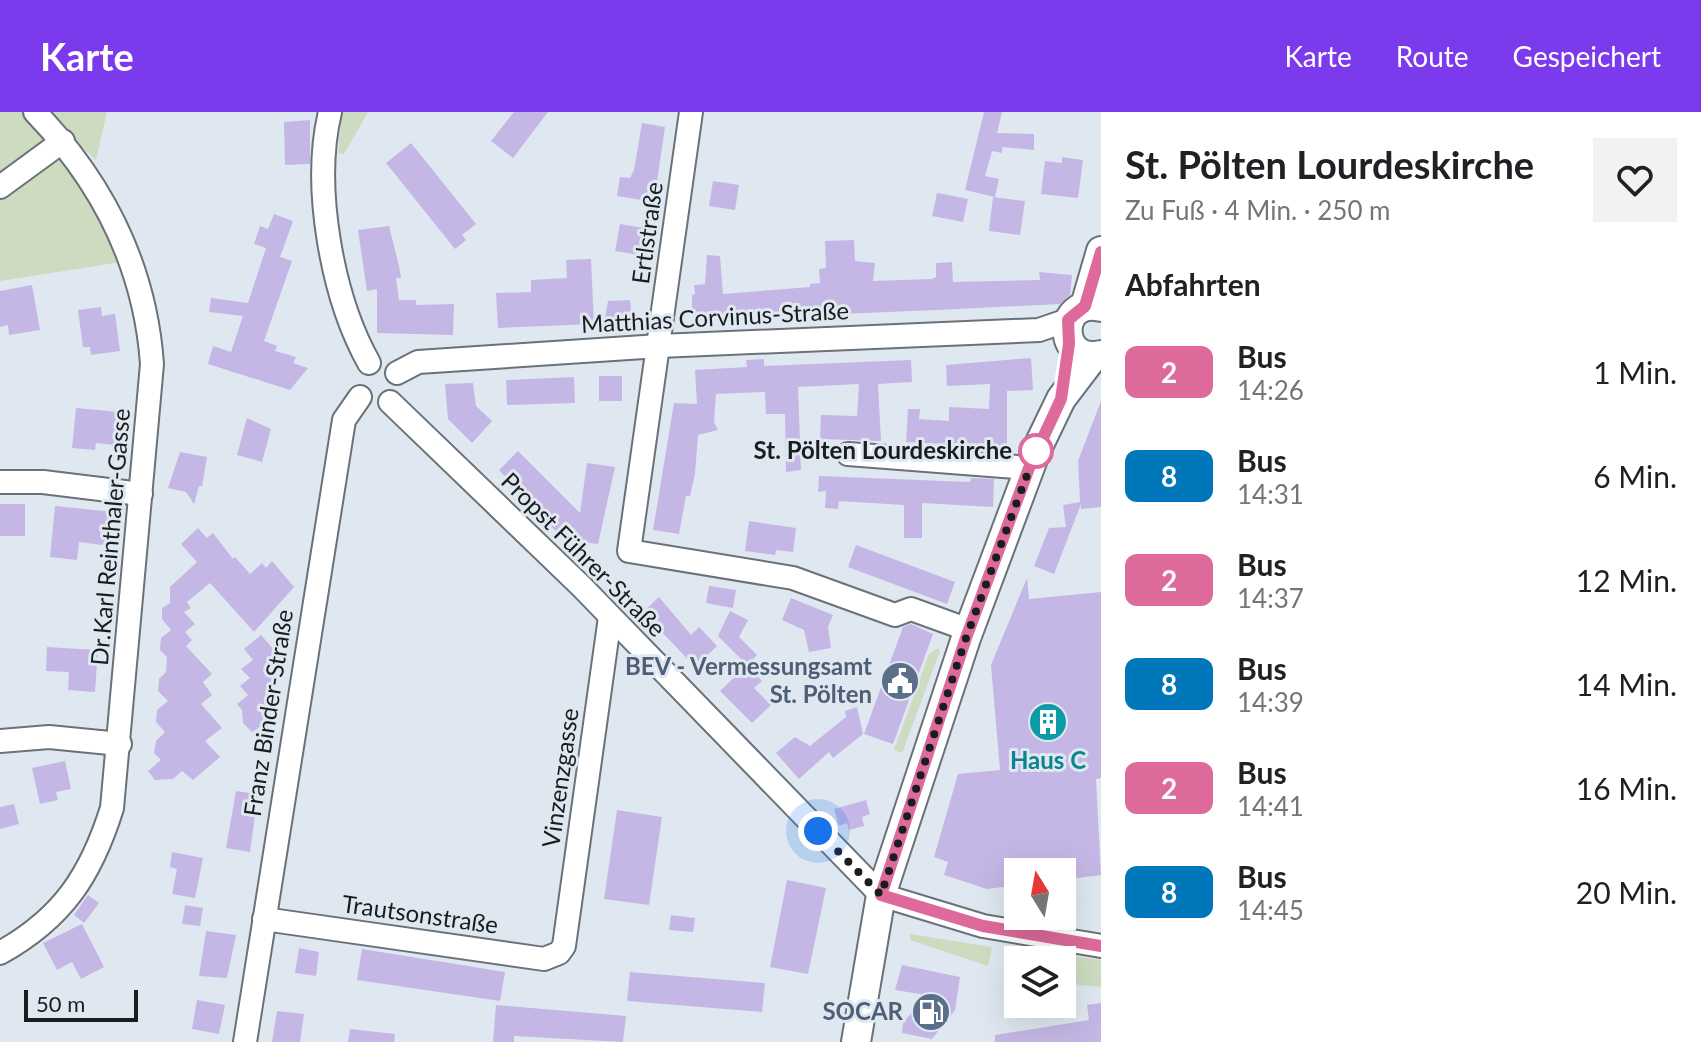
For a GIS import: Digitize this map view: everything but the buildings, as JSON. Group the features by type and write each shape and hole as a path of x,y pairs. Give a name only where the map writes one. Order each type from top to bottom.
{"main road":[{"path":"856,1042 881,895 969,630 1029,468 1061,399 1084,333 1101,253"}],"street":[{"name":"Dr.Karl Reinthaler-Gasse","path":"0,953 25,939 74,894 98,854 112,808 152,364 149,320 129,253 108,206 63,141 35,112"},
{"path":"330,112 325,134 328,211 337,286 352,334 369,363"},
{"name":"Ertlstraße","path":"691,112 629,551 793,578 895,615 911,609 969,630"},
{"path":"0,187 63,141"},
{"name":"Matthias Corvinus-Straße","path":"397,373 418,362 659,346 1039,330 1084,333"},
{"path":"369,363 385,363 397,373 399,386 390,402 374,405 360,397 356,378 369,363"},
{"name":"Franz Binder-Straße","path":"245,1042 344,420 360,397"},
{"name":"Propst Führer-Straße","path":"390,402 610,617 881,895 983,926 1101,946"},
{"path":"848,454 1029,468"},
{"path":"0,482 43,482 141,494"},
{"name":"Vinzenzgasse","path":"564,946 610,617"},
{"path":"0,741 49,737 120,744"},
{"name":"Trautsonstraße","path":"264,919 544,959 559,953 564,946"}],"green space":[{"path":"0,112 21,112 48,140 0,174"},
{"path":"44,112 107,112 96,160"},
{"path":"342,112 368,112 344,154 338,153"},
{"path":"60,155 100,209 121,262 0,281 0,198"},
{"path":"938,648 940,651 902,753 894,750 929,654"},
{"path":"910,934 992,947 988,966 910,940"},
{"path":"1076,957 1101,960 1101,987 1076,984"}],"bus line":[{"name":"2","path":"1101,252 1085,306 1071,315 1067,325 1069,344 1061,399 1029,468 966,638 881,895 983,926 1101,946"}],"place":[{"name":"St. Pölten Lourdeskirche","path":"1036,451"},
{"name":"BEV - Vermessungsamt St. Pölten","path":"900,681"},
{"name":"Haus C","path":"1048,722"},
{"name":"SOCAR","path":"931,1012"}],"route":[{"path":"818,831 881,895 966,638 1036,451"}]}
